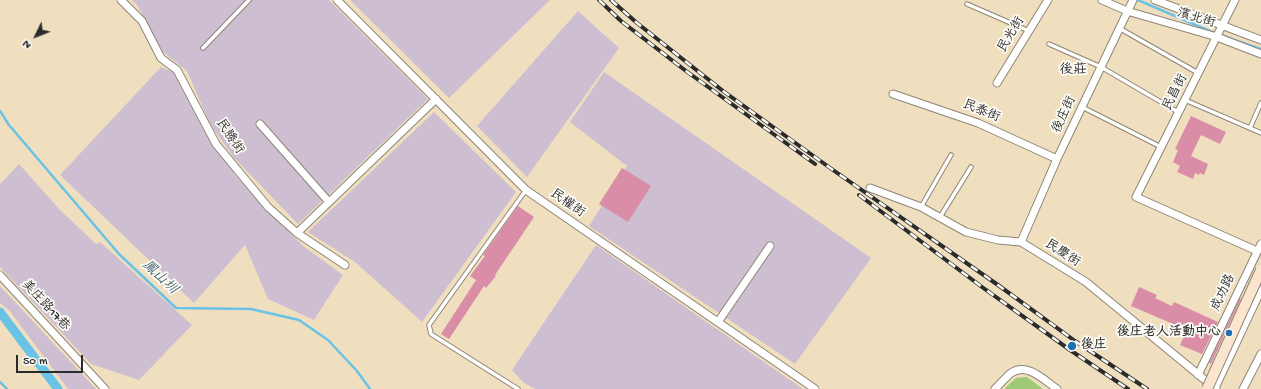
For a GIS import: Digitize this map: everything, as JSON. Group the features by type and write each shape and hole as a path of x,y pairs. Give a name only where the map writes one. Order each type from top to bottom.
{"street":[{"name":"民勝街","path":"121,0 142,21 161,58 176,70 216,144 268,207 297,233 345,265"},
{"name":"民權街","path":"337,0 526,190 815,389"},
{"name":"民光街","path":"997,83 1048,0"},
{"name":"濱北街","path":"1102,0 1127,11 1220,33 1261,54"},
{"name":"後庄街","path":"1021,242 1100,67 1133,0"},
{"path":"1155,0 1173,7 1220,33 1261,40"},
{"path":"1173,7 1177,0"},
{"name":"民昌街","path":"1235,0 1220,33 1136,197 1257,251"},
{"name":"民泰街","path":"893,94 978,123 1057,160"},
{"path":"297,233 436,99"},
{"path":"260,124 329,202"},
{"name":"民慶街","path":"870,188 921,207 966,232 998,240 1021,242 1086,282 1198,374 1213,389"},
{"name":"成功路","path":"1198,374 1261,244"},
{"path":"718,322 770,246"},
{"path":"1213,389 1261,270"},
{"name":"美庄路17巷","path":"0,275 105,389"},
{"path":"1213,389 1261,290"},
{"path":"1243,389 1261,354"},
{"path":"995,389 1012,372 1023,369 1033,372 1057,389"}],"lane":[{"path":"203,48 249,0"},
{"path":"967,4 1029,30"},
{"path":"1119,28 1199,74"},
{"path":"1049,44 1100,67 1179,113"},
{"path":"1185,100 1261,134"},
{"path":"1250,128 1261,103"},
{"path":"1082,107 1162,147"},
{"path":"921,207 951,155"},
{"path":"940,217 971,167"},
{"path":"518,389 430,334 429,325 526,190"}],"shaded area":[{"path":"132,0 329,0 428,99 298,224 234,158 210,124 187,71 163,52 137,5"},
{"path":"350,0 550,0 449,98"},
{"path":"578,11 619,48 527,177 477,126"},
{"path":"161,67 175,73 201,125 236,176 303,246 343,275 314,320 268,299 245,245 194,303 60,175"},
{"path":"604,72 871,258 795,364 589,226 627,166 570,122"},
{"path":"434,112 516,192 422,322 355,262 308,232"},
{"path":"19,164 60,210 96,244 100,242 192,325 139,380 91,364 0,267 0,184"},
{"path":"596,245 803,389 535,389 523,382 512,370"},
{"path":"0,286 96,389 68,389 9,310 0,303"}],"green space":[{"path":"1027,377 1043,389 1004,389 1016,378"}],"building":[{"path":"1191,116 1226,132 1220,144 1201,135 1191,156 1208,164 1204,175 1195,173 1193,179 1177,172 1180,166 1173,162 1178,150 1175,149"},
{"path":"622,168 651,186 628,222 599,204"},
{"path":"518,206 534,217 495,275 496,276 486,288 484,286 449,339 441,334 476,280 470,276"},
{"path":"1139,287 1157,295 1155,298 1172,306 1174,302 1218,322 1202,354 1180,345 1187,330 1131,306"},
{"path":"1240,298 1241,299 1211,364 1209,363"}],"waterway":[{"path":"1138,0 1212,32 1261,49"},
{"name":"鳳山圳","path":"0,111 9,125 119,254 176,308 251,309 299,320 328,340 357,371 370,389"},
{"path":"0,312 58,389"},
{"path":"0,382 7,389"}],"railway":[{"path":"599,0 621,21 686,71 815,164"},
{"path":"611,0 637,23 723,91 1075,341 1147,389"},
{"path":"859,195 982,287 1070,350 1128,389"}],"place":[{"name":"後庄老人活動中心","path":"1229,333"},
{"name":"後庄","path":"1072,346"}],"district":[{"name":"後莊","path":"1073,71"}]}
